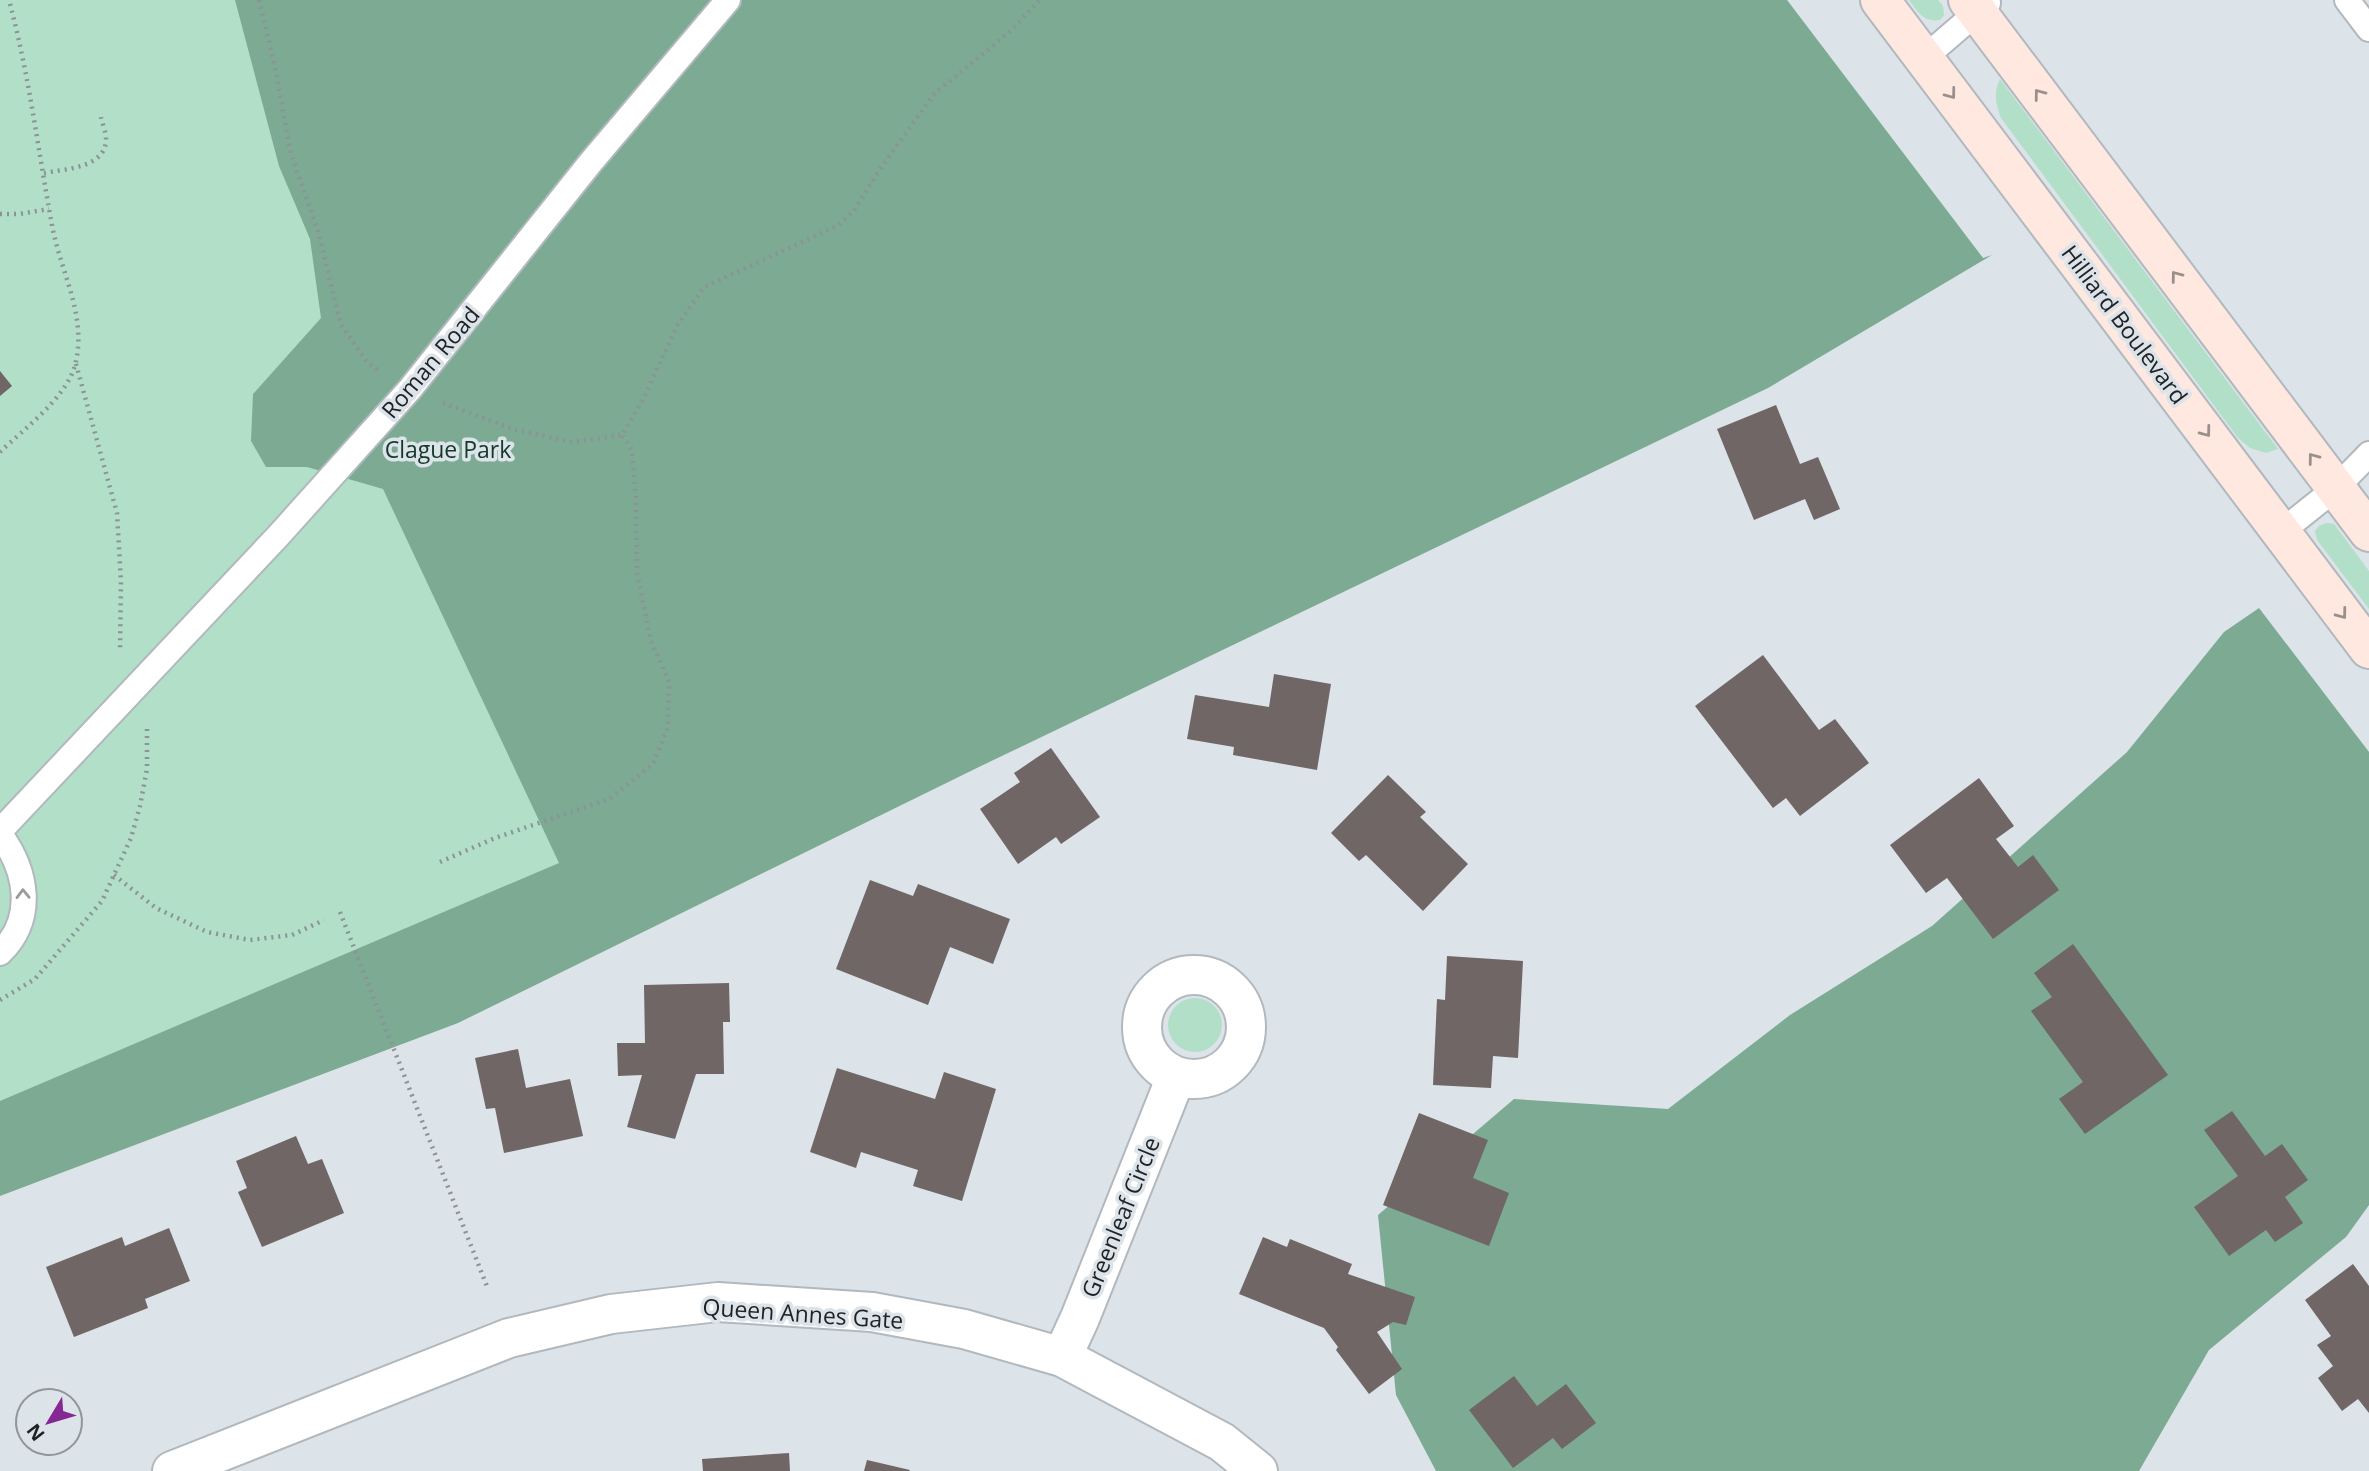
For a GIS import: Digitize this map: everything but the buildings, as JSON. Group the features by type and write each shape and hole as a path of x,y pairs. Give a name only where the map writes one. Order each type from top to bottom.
{"main road":[{"name":"Hilliard Boulevard","path":"1880,0 2369,649"},
{"path":"1979,4 2369,532"}],"street":[{"name":"Greenleaf Circle","path":"1062,1357 1175,1077"},
{"name":"Queen Annes Gate","path":"172,1471 509,1338 611,1314 718,1302 872,1312 964,1329 1062,1357 1222,1442 1258,1471"}],"lane":[{"name":"Roman Road","path":"0,953 19,924 24,900 22,876 13,853 0,833 271,544 410,389 592,162 728,0"},
{"path":"2347,0 2369,29"},
{"path":"1924,58 1979,4"},
{"path":"2281,532 2336,488 2369,454"}],"path":[{"path":"9,0 35,119 54,234 78,324 76,364 117,513 121,582 120,652"},
{"path":"259,0 291,154 317,231 341,325 368,363 387,378 410,389 500,425 572,442 622,435"},
{"path":"622,435 642,401 678,324 704,287 837,226 854,211 933,95 1013,29 1039,0"},
{"path":"44,173 93,162 104,151 106,138 101,117"},
{"path":"0,214 50,209"},
{"path":"0,453 57,396 69,381 76,364"},
{"path":"440,862 495,838 609,799 653,764 668,727 669,682 651,640 637,573 632,450 622,435"},
{"path":"0,1000 35,979 102,901 131,838 140,806 147,769 147,721"},
{"path":"114,875 156,908 207,932 250,940 292,935 324,920"},
{"path":"340,912 488,1289"}],"green space":[{"name":"Clague Park","path":"0,0 1787,0 1983,258 0,1120"},
{"name":"Clague Park","path":"235,0 1787,0 1983,258 1992,255 1768,388 983,765 458,1023 0,1196 0,1101 559,863 383,489 307,467 266,467 251,441 253,394 321,318 310,239 279,166"},
{"path":"1909,0 1938,0 1943,6 1944,15 1940,20 1930,20"},
{"path":"2000,79 2278,449 2266,453 2250,448 2238,438 2001,118 1996,98"},
{"path":"2326,523 2334,524 2369,571 2369,609 2317,540 2315,531"},
{"path":"2259,608 2369,752 2369,1205 2346,1237 2209,1350 2139,1471 1436,1471 1396,1395 1378,1215 1514,1099 1668,1109 1790,1015 1932,926 2127,752 2224,632"},
{"path":"1195,998 1214,1006 1222,1025 1214,1044 1195,1052 1176,1044 1168,1025 1176,1006"}]}
